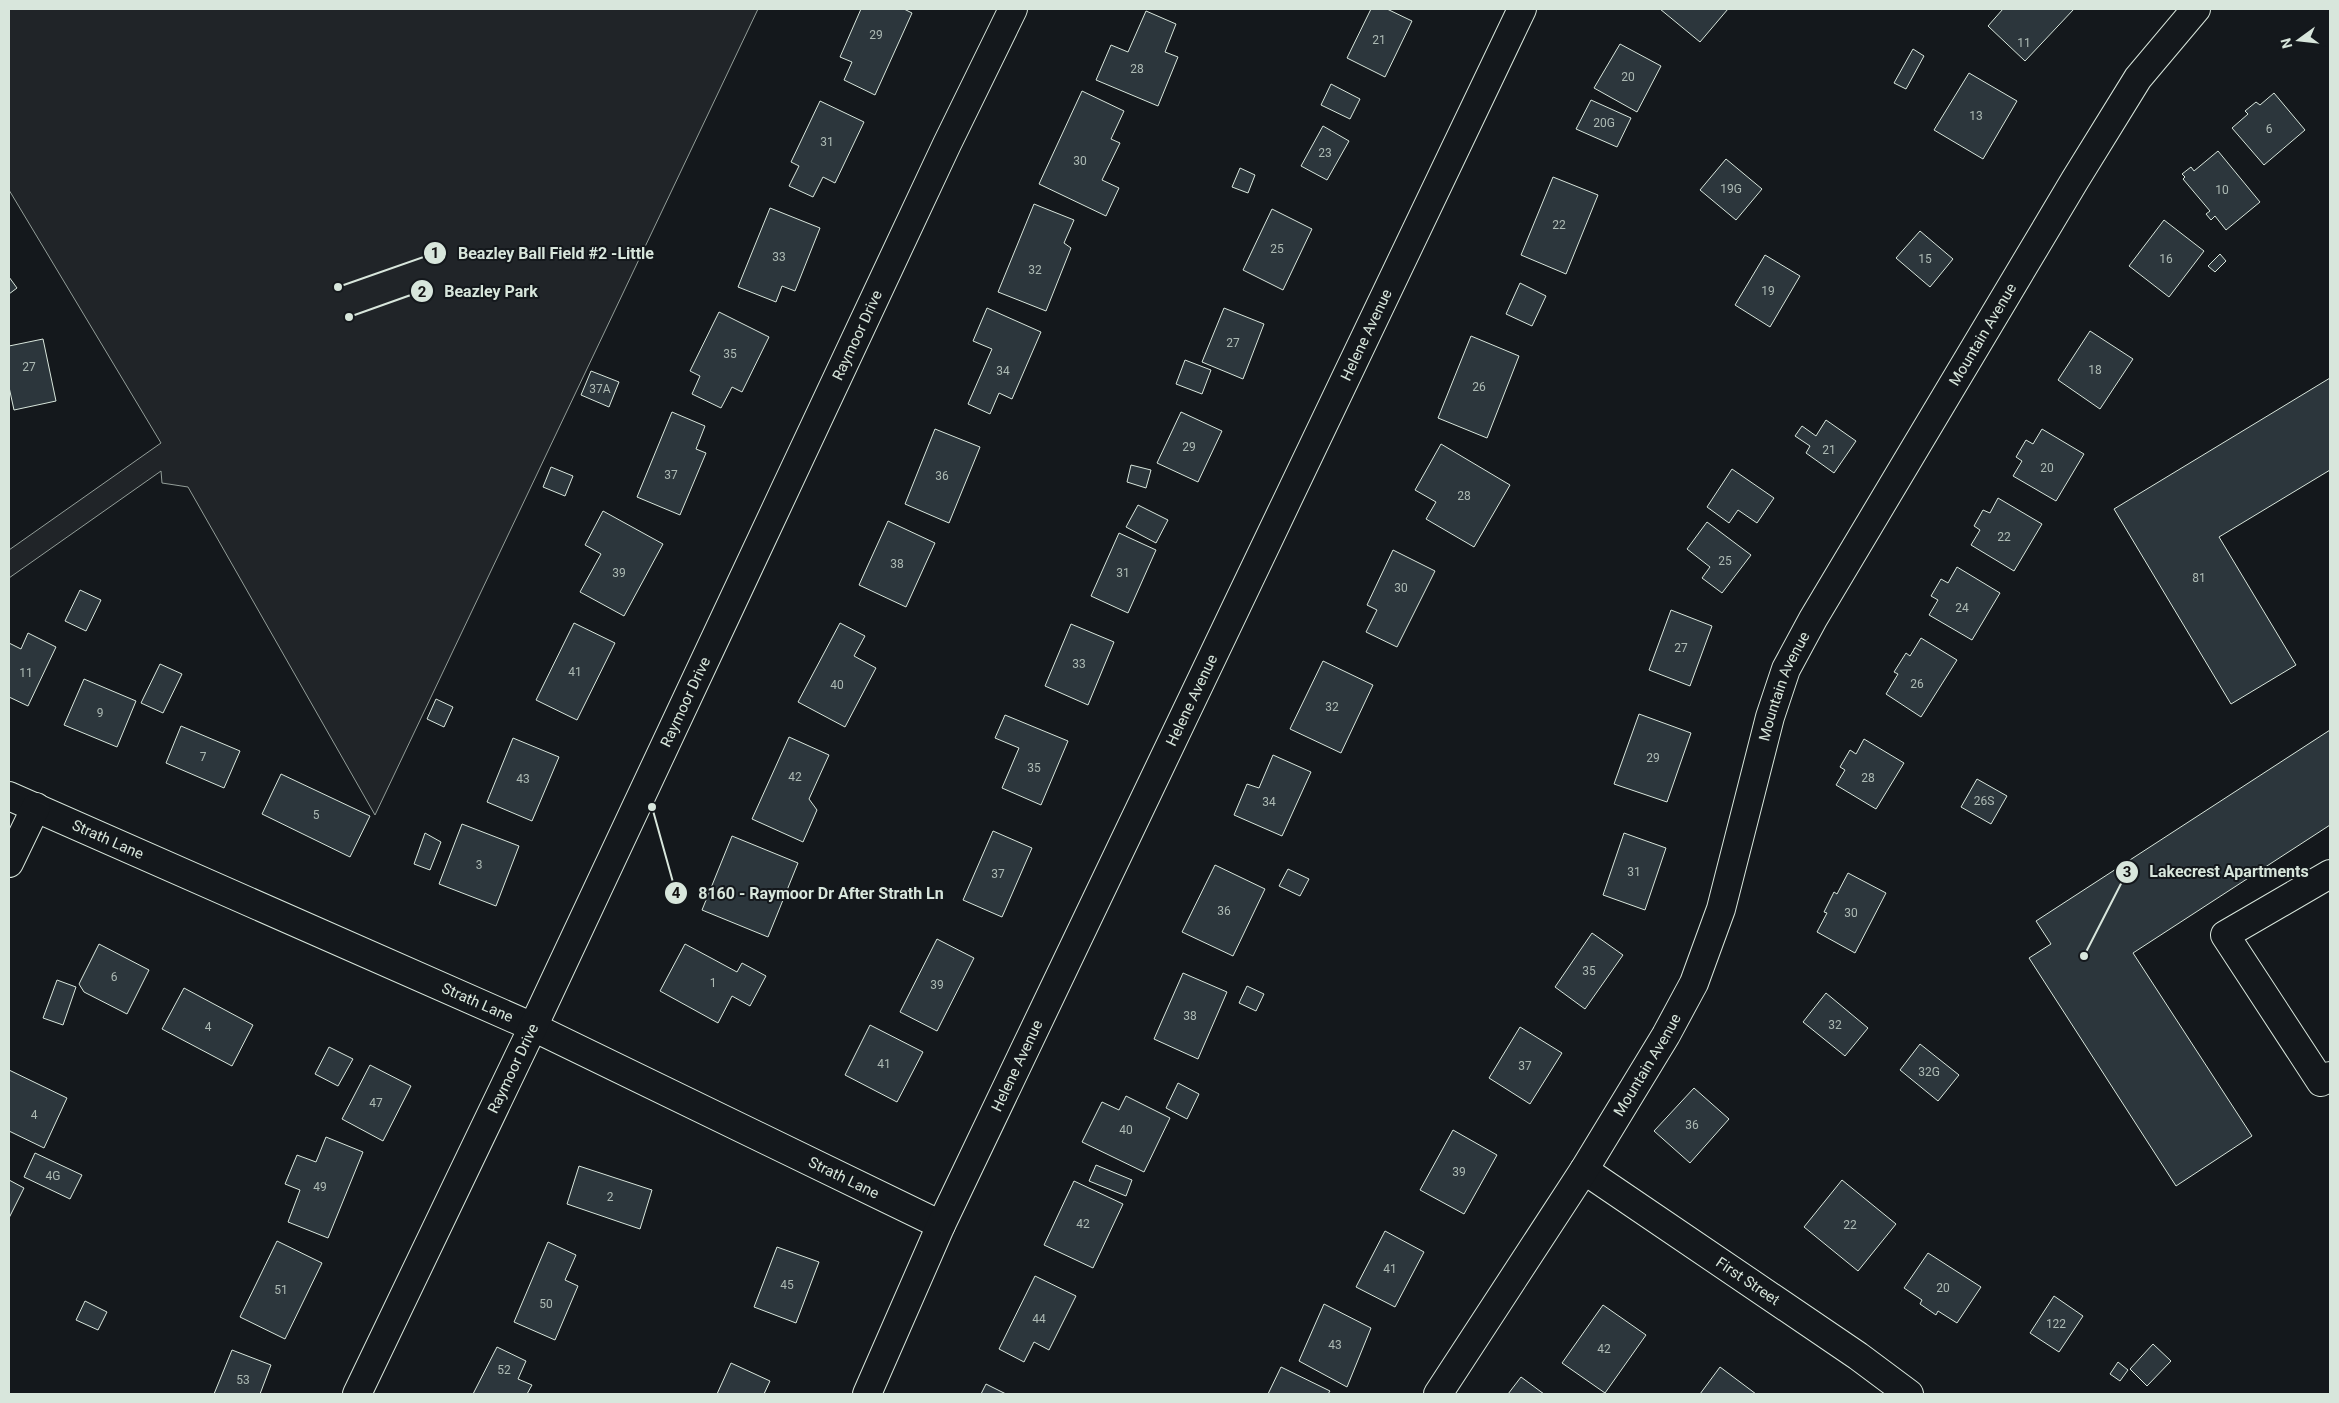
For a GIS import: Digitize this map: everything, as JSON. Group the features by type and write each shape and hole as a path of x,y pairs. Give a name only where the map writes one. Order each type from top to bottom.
{"street":[{"name":"Raymoor Drive","path":"357,1394 533,1027 1012,9"},
{"name":"Helene Avenue","path":"867,1394 941,1225 1522,9"},
{"name":"Mountain Avenue","path":"1438,1394 1584,1170 1666,1035 1694,983 1721,909 1770,717 1786,669 1814,619 2138,78 2196,9"},
{"name":"Strath Lane","path":"9,796 533,1027 941,1225"},
{"path":"9,863 36,807"},
{"path":"2330,874 2225,935 2321,1082 2330,1076"},
{"name":"First Street","path":"1584,1170 1858,1356 1909,1394"}],"shaded area":[{"path":"9,9 758,9 375,815 188,487 162,483 161,471 9,578 9,550 161,443 9,190"}],"building":[{"path":"861,9 904,9 912,13 875,95 844,80 852,62 840,57"},
{"path":"1371,9 1387,9 1412,21 1385,77 1347,58"},
{"path":"1660,9 1728,9 1700,42"},
{"path":"2003,9 2074,9 2025,61 1988,26"},
{"path":"1146,11 1176,24 1165,52 1178,57 1158,106 1096,80 1111,45 1128,52"},
{"path":"1620,44 1661,66 1637,112 1594,88"},
{"path":"1913,49 1924,56 1906,89 1894,83"},
{"path":"1969,73 2017,101 1983,159 1934,130"},
{"path":"1331,84 1360,99 1350,119 1321,105"},
{"path":"1082,91 1124,111 1111,139 1120,143 1102,180 1119,188 1106,216 1039,184"},
{"path":"2274,93 2305,130 2264,165 2232,128 2248,114 2245,111 2256,102 2260,105"},
{"path":"1591,100 1631,118 1617,147 1576,129"},
{"path":"820,101 864,122 835,183 823,177 813,197 789,186 799,166 791,162"},
{"path":"1323,126 1349,141 1327,180 1301,166"},
{"path":"2218,151 2260,202 2226,230 2215,216 2211,220 2206,214 2210,211 2183,179 2185,177 2182,174 2191,167 2194,171"},
{"path":"1726,159 1762,189 1736,220 1700,190"},
{"path":"1240,168 1255,175 1248,193 1232,187"},
{"path":"1553,177 1598,195 1566,274 1521,255"},
{"path":"1034,204 1074,220 1064,243 1071,248 1046,311 998,292"},
{"path":"770,208 820,228 795,291 782,286 776,302 738,287"},
{"path":"1272,209 1312,229 1283,290 1243,270"},
{"path":"2164,220 2204,251 2169,297 2129,266"},
{"path":"1920,231 1953,259 1930,287 1896,258"},
{"path":"2220,254 2226,261 2215,272 2208,266"},
{"path":"1765,255 1800,276 1770,327 1735,305"},
{"path":"9,277 17,288 9,294"},
{"path":"1520,283 1546,296 1532,326 1506,314"},
{"path":"987,308 1041,332 1012,399 999,393 990,414 968,404 992,349 973,341"},
{"path":"1224,308 1264,324 1243,379 1202,362"},
{"path":"719,312 769,337 742,392 732,387 721,408 692,394 700,376 690,371"},
{"path":"2090,331 2133,359 2100,409 2058,380"},
{"path":"1471,336 1519,356 1487,438 1438,418"},
{"path":"43,339 56,401 14,410 9,387 9,346"},
{"path":"1185,360 1211,370 1202,394 1176,384"},
{"path":"591,371 619,382 609,407 581,395"},
{"path":"2330,378 2330,470 2219,537 2296,665 2231,704 2114,509"},
{"path":"672,412 705,426 696,449 706,453 680,515 637,497"},
{"path":"1181,412 1222,431 1198,482 1157,463"},
{"path":"1826,420 1856,441 1834,473 1806,453 1810,446 1795,436 1802,426 1816,436"},
{"path":"935,429 980,447 949,523 905,504"},
{"path":"2042,429 2084,454 2056,501 2013,476 2022,461 2016,457 2026,440 2033,444"},
{"path":"1441,444 1510,485 1474,547 1426,519 1436,502 1415,490"},
{"path":"1131,465 1151,470 1146,488 1127,482"},
{"path":"551,467 573,476 565,496 543,487"},
{"path":"1732,469 1774,498 1757,523 1738,510 1729,523 1707,507"},
{"path":"1998,498 2042,524 2014,571 1971,545 1980,530 1974,526 1983,510 1990,513"},
{"path":"1138,505 1168,520 1156,543 1126,527"},
{"path":"603,511 663,544 624,616 580,592 601,554 585,545"},
{"path":"888,521 935,543 906,607 859,585"},
{"path":"1707,522 1751,555 1722,593 1702,578 1710,567 1687,549"},
{"path":"1119,533 1156,550 1128,613 1091,596"},
{"path":"1393,550 1435,571 1397,647 1366,632 1377,610 1367,605"},
{"path":"1957,567 2000,593 1972,640 1929,615 1938,600 1931,596 1941,579 1948,583"},
{"path":"80,590 101,600 86,631 65,621"},
{"path":"1671,610 1712,626 1690,686 1649,670"},
{"path":"574,623 615,643 577,720 536,700"},
{"path":"840,623 865,636 854,656 876,668 845,727 798,702"},
{"path":"1071,624 1114,642 1088,705 1045,686"},
{"path":"28,633 56,647 28,706 9,697 9,643 21,649"},
{"path":"1921,638 1957,660 1921,717 1886,694 1898,674 1894,672 1906,653 1910,656"},
{"path":"1323,661 1373,685 1341,753 1290,729"},
{"path":"160,664 182,674 163,713 141,703"},
{"path":"84,679 136,701 117,747 64,725"},
{"path":"436,699 453,707 444,727 427,719"},
{"path":"1639,714 1691,733 1667,802 1614,784"},
{"path":"1005,715 1068,741 1041,805 1002,788 1019,748 995,738"},
{"path":"181,726 240,751 224,788 166,763"},
{"path":"2330,730 2330,825 2133,953 2252,1136 2176,1186 2029,958 2051,944 2036,921"},
{"path":"789,737 829,755 809,799 817,810 803,842 752,819"},
{"path":"513,738 559,757 532,821 487,802"},
{"path":"1864,739 1904,763 1876,809 1836,785 1845,770 1840,767 1850,750 1856,754"},
{"path":"1273,755 1311,772 1282,836 1234,815 1247,784 1259,788"},
{"path":"281,774 370,816 350,857 262,814"},
{"path":"1977,779 2007,796 1991,824 1961,807"},
{"path":"462,824 519,846 496,906 439,884"},
{"path":"993,831 1032,848 1002,917 963,900"},
{"path":"425,833 441,842 430,870 414,864"},
{"path":"1624,833 1666,848 1645,910 1603,895"},
{"path":"732,836 798,863 768,937 702,910"},
{"path":"1215,865 1265,889 1233,956 1182,932"},
{"path":"1288,869 1309,879 1300,896 1279,886"},
{"path":"1848,873 1886,893 1855,953 1817,932 1827,913 1824,912 1834,892 1837,894"},
{"path":"1592,933 1623,955 1585,1009 1555,987"},
{"path":"937,939 974,958 937,1031 900,1012"},
{"path":"99,944 149,970 127,1014 84,992 79,984"},
{"path":"685,944 737,972 742,963 766,976 750,1006 732,996 718,1023 660,991"},
{"path":"1183,973 1227,992 1198,1059 1154,1039"},
{"path":"57,980 76,987 63,1025 43,1018"},
{"path":"1247,986 1264,994 1256,1011 1239,1003"},
{"path":"184,988 253,1025 232,1066 162,1029"},
{"path":"1826,993 1868,1028 1845,1056 1803,1022"},
{"path":"870,1025 923,1052 897,1102 845,1075"},
{"path":"1520,1027 1562,1053 1530,1104 1489,1078"},
{"path":"1920,1044 1959,1075 1938,1101 1900,1070"},
{"path":"329,1047 353,1059 338,1086 315,1074"},
{"path":"370,1065 411,1086 383,1141 342,1119"},
{"path":"9,1070 67,1098 44,1148 9,1131"},
{"path":"1178,1083 1199,1094 1187,1119 1166,1108"},
{"path":"1694,1088 1729,1119 1690,1163 1654,1131"},
{"path":"1126,1096 1170,1118 1144,1172 1082,1142 1102,1102 1119,1110"},
{"path":"1453,1130 1497,1155 1464,1214 1420,1190"},
{"path":"326,1137 363,1152 328,1238 288,1222 300,1190 285,1184 297,1155 316,1162"},
{"path":"35,1153 82,1175 70,1199 24,1177"},
{"path":"1096,1165 1132,1180 1126,1196 1089,1181"},
{"path":"579,1166 652,1190 640,1229 567,1204"},
{"path":"9,1180 24,1188 9,1218"},
{"path":"1842,1180 1896,1224 1858,1271 1804,1227"},
{"path":"1074,1181 1123,1204 1093,1268 1044,1245"},
{"path":"1385,1231 1424,1252 1395,1307 1356,1287"},
{"path":"277,1241 322,1263 285,1339 240,1317"},
{"path":"548,1242 576,1255 565,1280 578,1286 555,1340 514,1322"},
{"path":"777,1247 819,1262 796,1323 754,1307"},
{"path":"1928,1253 1981,1287 1957,1323 1938,1311 1936,1315 1920,1304 1922,1300 1904,1288"},
{"path":"1035,1276 1076,1296 1049,1350 1034,1342 1024,1362 999,1349"},
{"path":"2054,1296 2083,1316 2059,1352 2030,1333"},
{"path":"85,1301 107,1312 98,1330 76,1320"},
{"path":"1324,1304 1371,1328 1347,1387 1299,1361"},
{"path":"1603,1305 1646,1335 1605,1393 1562,1363"},
{"path":"2153,1344 2171,1361 2147,1386 2130,1369"},
{"path":"497,1347 526,1361 518,1379 532,1385 527,1394 473,1394"},
{"path":"232,1350 271,1365 260,1394 214,1394"},
{"path":"2118,1362 2128,1370 2120,1381 2110,1374"},
{"path":"731,1363 770,1381 764,1394 717,1394"},
{"path":"1281,1367 1330,1391 1328,1394 1268,1394"},
{"path":"1720,1367 1756,1394 1700,1394"},
{"path":"1521,1377 1544,1394 1508,1394"},
{"path":"986,1384 1006,1394 981,1394"}],"place":[{"name":"Beazley Ball Field #2 -Little","path":"338,287"},
{"name":"Beazley Park","path":"349,317"},
{"name":"8160 - Raymoor Dr After Strath Ln","path":"652,807"},
{"name":"Lakecrest Apartments","path":"2084,956"}]}
